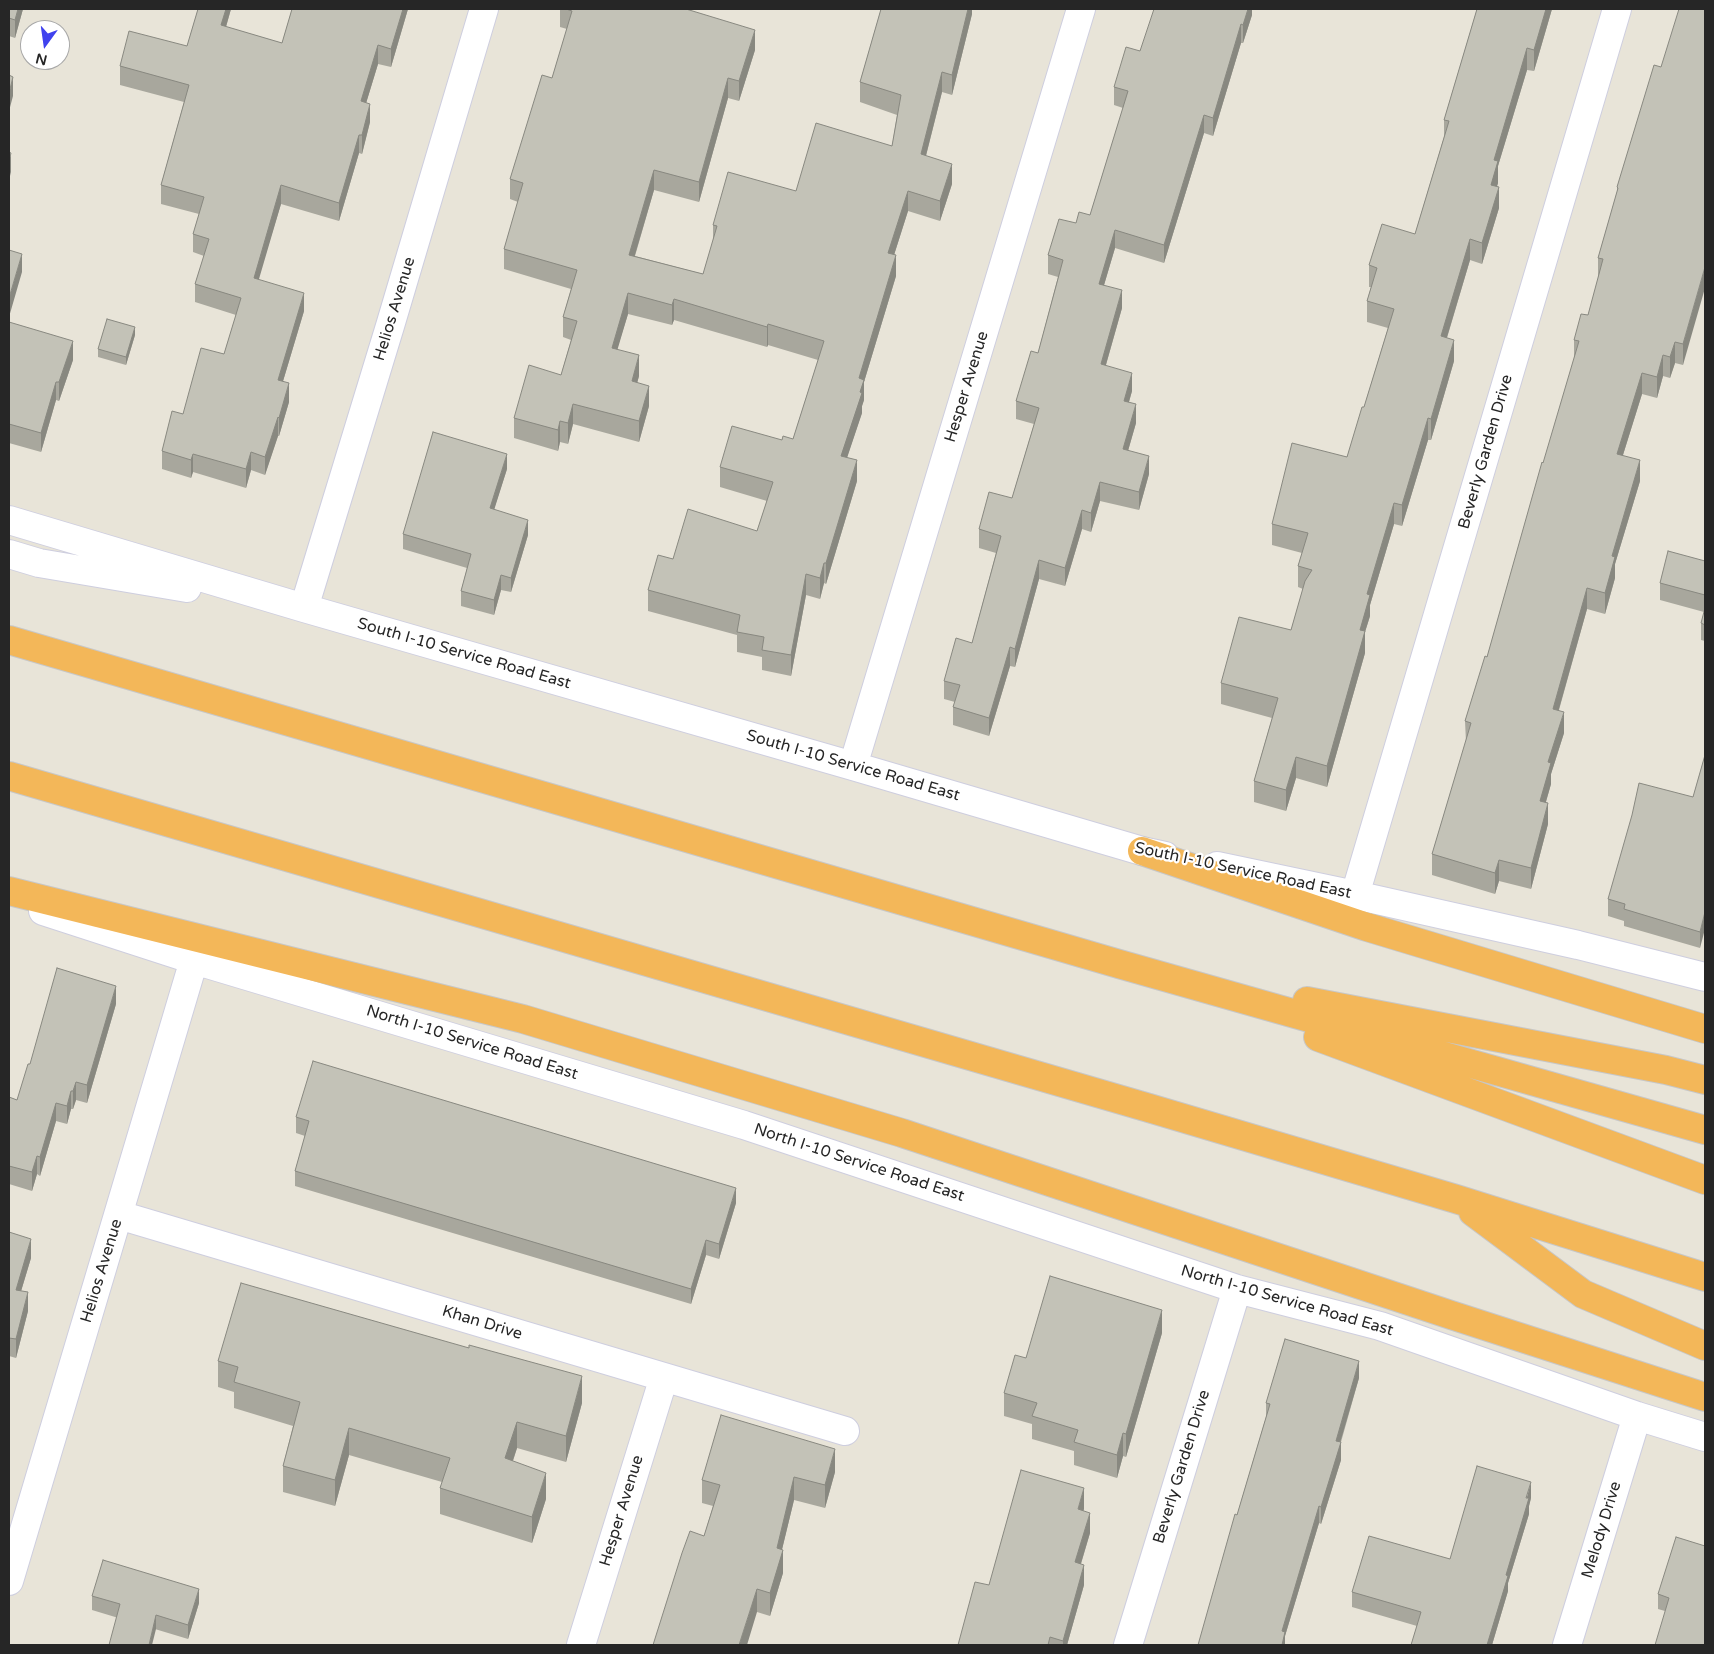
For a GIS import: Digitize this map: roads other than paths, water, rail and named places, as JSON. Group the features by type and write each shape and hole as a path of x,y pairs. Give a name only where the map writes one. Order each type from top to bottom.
{"highway":[{"path":"9,640 1119,964 1705,1130"},
{"path":"9,776 1098,1093 1456,1199 1705,1277"},
{"path":"1142,851 1367,927 1705,1029"},
{"path":"9,891 524,1018 902,1133 1705,1397"},
{"path":"1119,964 1666,1070 1705,1080"},
{"path":"1119,964 1705,1180"},
{"path":"1456,1199 1583,1294 1705,1346"}],"street":[{"name":"Helios Avenue","path":"304,608 484,9"},
{"name":"Hesper Avenue","path":"854,766 1081,9"},
{"name":"Beverly Garden Drive","path":"1355,895 1617,9"},
{"name":"South I-10 Service Road East","path":"9,520 304,608 1142,851 1355,895 1578,945 1705,977"},
{"path":"9,554 39,564 304,608"},
{"name":"North I-10 Service Road East","path":"9,899 194,960 744,1125 1237,1290 1380,1326 1637,1416 1705,1437"},
{"name":"Helios Avenue","path":"9,1581 194,960"},
{"name":"Khan Drive","path":"119,1215 845,1431"},
{"name":"Beverly Garden Drive","path":"1128,1645 1237,1290"},
{"name":"Hesper Avenue","path":"581,1645 664,1377"},
{"name":"Melody Drive","path":"1567,1645 1637,1416"}]}
